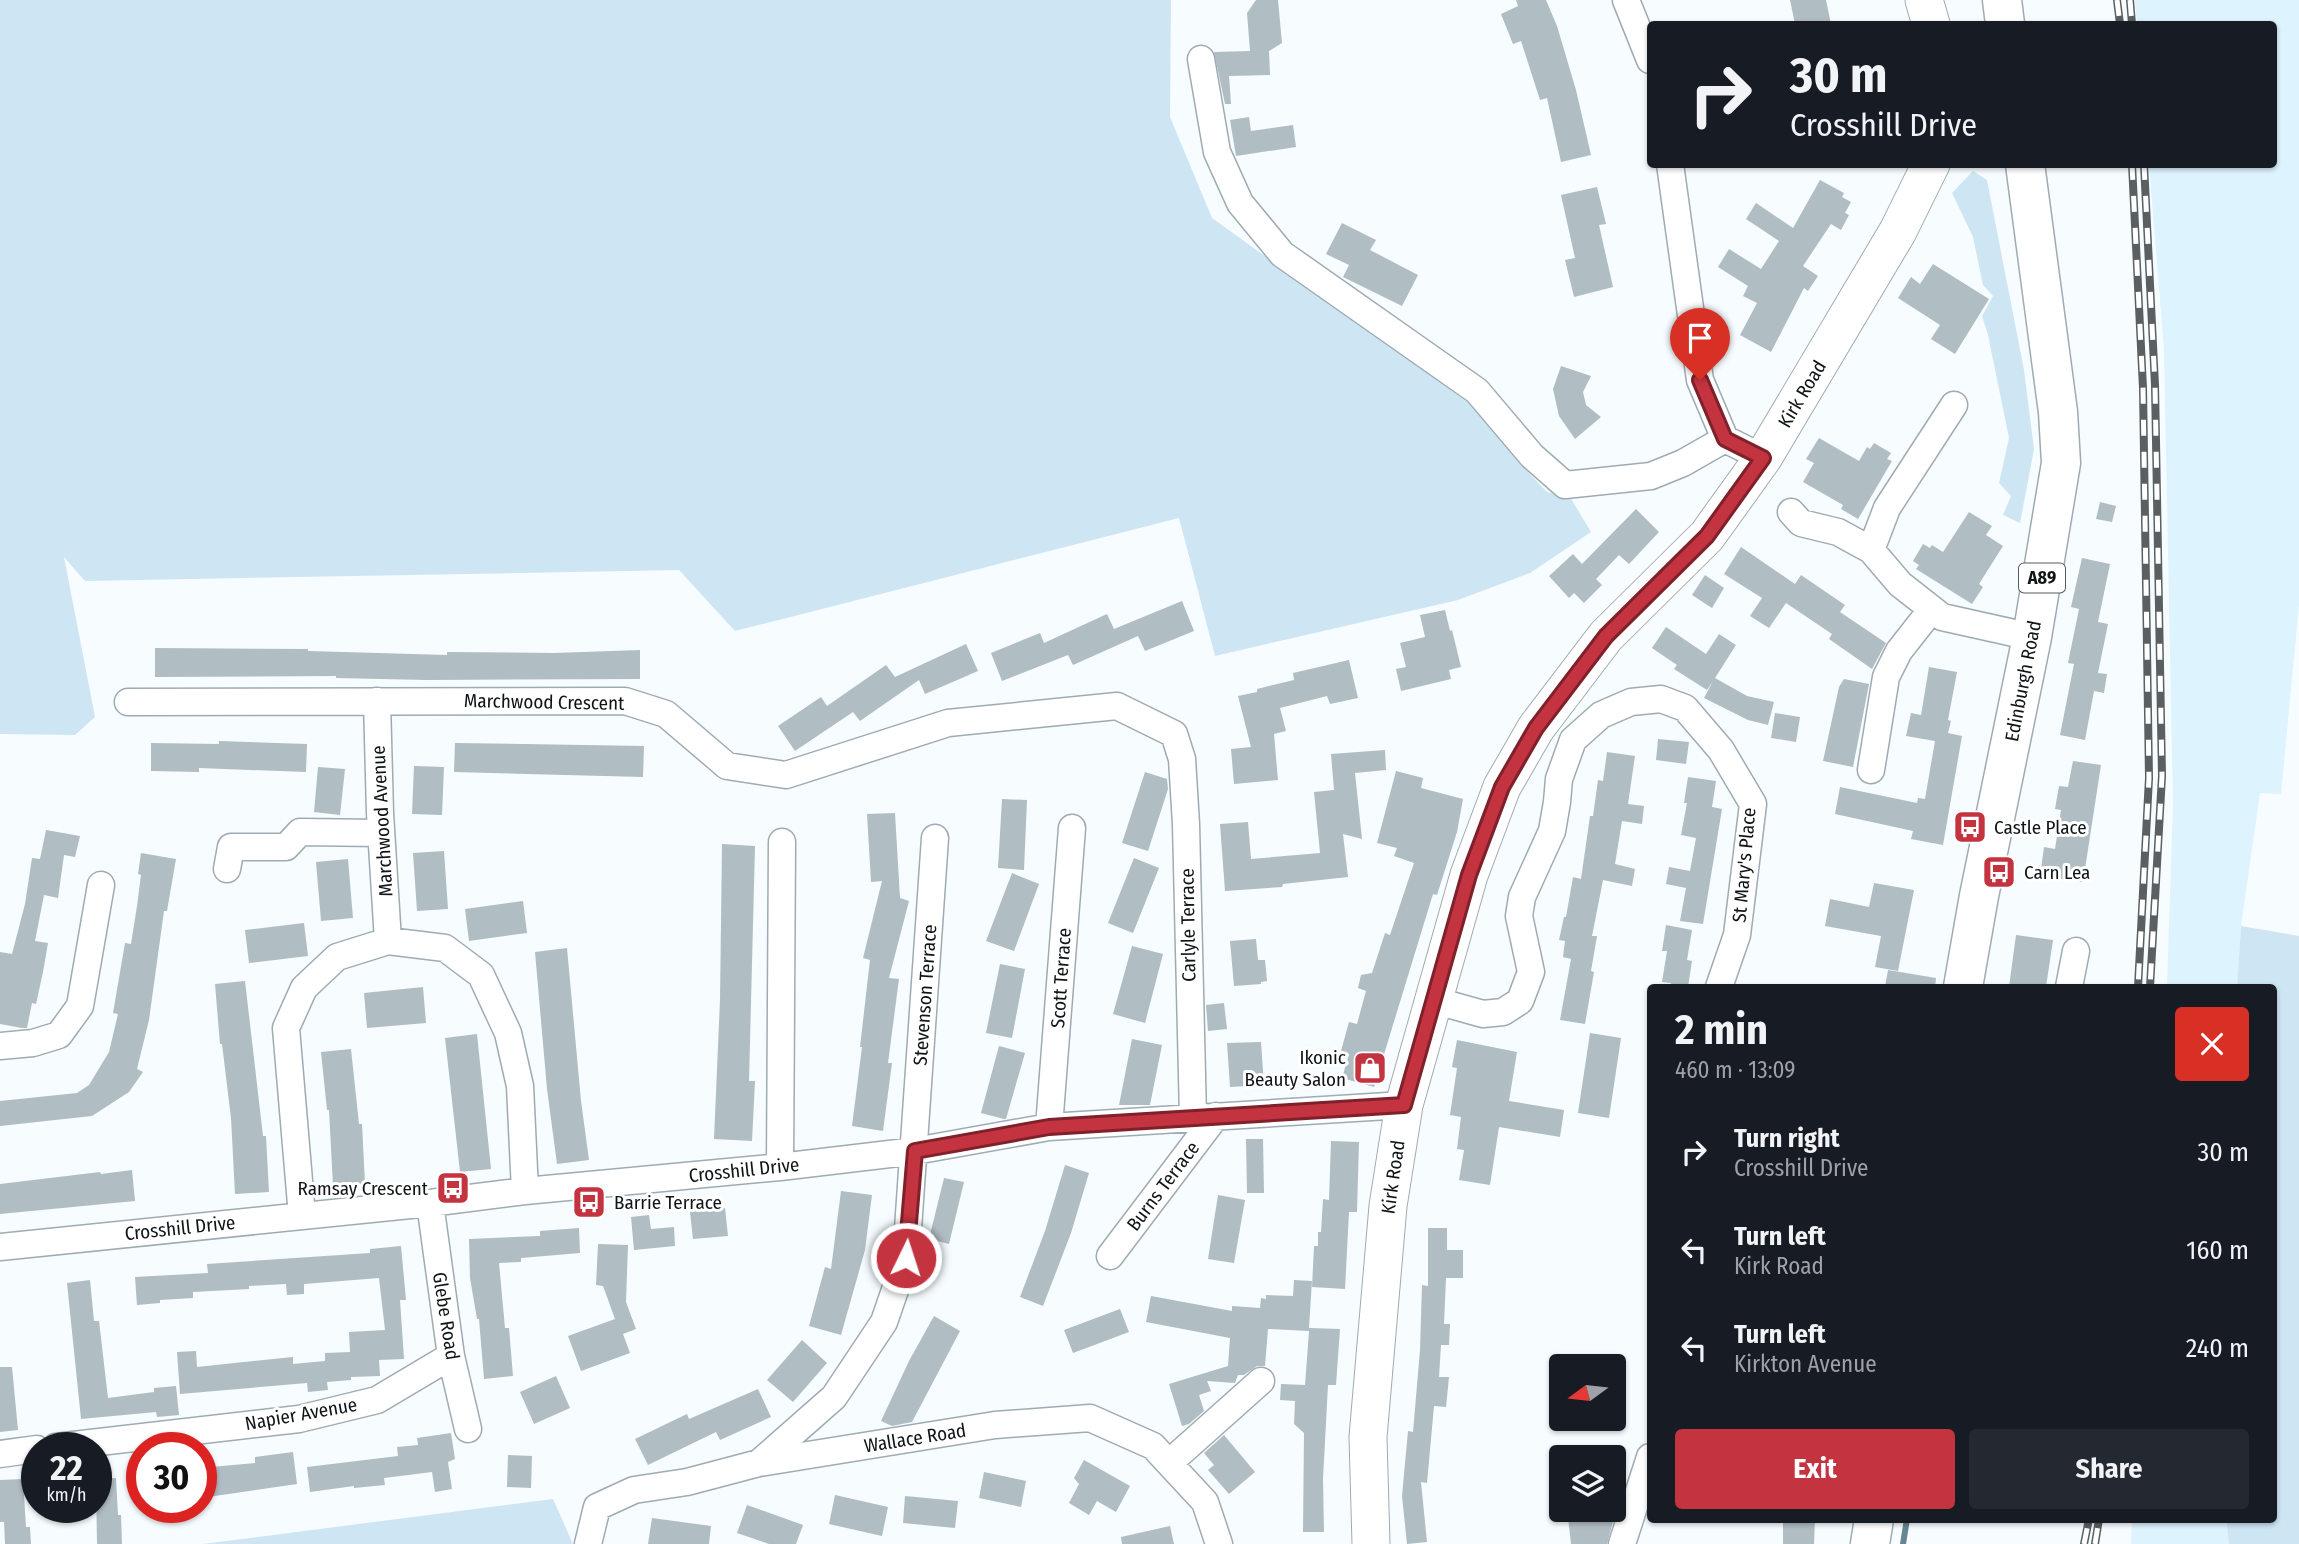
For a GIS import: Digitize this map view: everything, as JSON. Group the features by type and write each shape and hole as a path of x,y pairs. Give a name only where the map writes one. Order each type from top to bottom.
{"main road":[{"path":"1923,0 1930,21"},
{"path":"2002,0 2005,21"},
{"name":"Kirk Road","path":"1371,1544 1368,1437 1388,1206 1404,1105 1469,875 1502,787 1536,728 1606,636 1707,536 1763,458 1898,231 1929,168"},
{"name":"Edinburgh Road","path":"1964,984 2032,637 2061,463 2058,412 2026,168"}],"street":[{"path":"1626,0 1647,51"},
{"path":"1640,0 1640,30"},
{"path":"1201,60 1217,152 1240,204 1282,254 1477,391 1532,456 1565,485 1651,476 1683,463 1725,439"},
{"path":"1671,168 1700,380 1725,439 1763,458"},
{"path":"1871,550 1887,508 1954,405"},
{"path":"1791,512 1801,523 1838,533 1871,550 1900,584 1942,617 2032,637"},
{"path":"1871,770 1886,677 1899,651 1932,609"},
{"name":"St Mary's Place","path":"1433,1000 1483,1014 1503,1012 1520,1001 1531,972 1519,916 1522,897 1552,831 1559,779 1573,740 1601,715 1631,702 1661,699 1685,708 1721,750 1753,804 1737,935 1720,984"},
{"name":"Marchwood Avenue","path":"377,701 388,941"},
{"name":"Marchwood Crescent","path":"128,702 625,701 666,714 727,766 786,775 948,723 1117,706 1174,734"},
{"name":"Carlyle Terrace","path":"1174,734 1182,759 1204,1117"},
{"name":"Scott Terrace","path":"1049,1127 1072,828"},
{"path":"227,869 231,847 286,846 300,832 381,834"},
{"name":"Stevenson Terrace","path":"759,1463 834,1397 884,1321 906,1258 935,838"},
{"path":"780,1167 782,842"},
{"path":"0,1046 33,1043 60,1035 80,1006 100,886"},
{"path":"302,1216 286,1028 304,988 338,957 388,941 445,948 481,975 508,1033 520,1086 525,1191"},
{"path":"2070,984 2076,951"},
{"name":"Crosshill Drive","path":"0,1247 525,1191 780,1167 915,1151 1049,1127 1404,1105"},
{"name":"Burns Terrace","path":"1110,1256 1204,1117"},
{"name":"Glebe Road","path":"430,1203 451,1356 468,1429"},
{"name":"Napier Avenue","path":"112,1441 299,1419 377,1400 451,1356"},
{"path":"1169,1463 1261,1381"},
{"name":"Wallace Road","path":"588,1544 597,1507 634,1490 687,1482 759,1463 995,1425 1090,1418 1153,1446 1205,1502 1219,1544"},
{"path":"0,1454 21,1452"},
{"path":"1622,1544 1647,1466"}],"shaded area":[{"path":"0,0 1171,0 1170,117 1212,218 1498,424 1526,470 1547,492 1570,497 1591,532 1530,573 1458,600 1215,656 1179,518 735,631 679,570 85,581 64,557 95,717 75,735 0,734"},
{"path":"2135,0 2299,0 2299,605 2281,794 2260,793 2241,926 2237,984 2167,984 2173,804 2164,349 2149,168 2277,168 2277,21 2137,21"},
{"path":"1973,171 1987,180 2024,370 2034,449 2020,523 2003,515 2011,496 1999,483 2009,438 1982,316 1993,296 1983,285 1973,237 1952,193"},
{"path":"2241,926 2299,936 2299,1544 2229,1544 2226,1523 2277,1523 2277,984 2237,984"},
{"path":"553,1499 573,1544 203,1544"},
{"path":"2132,1523 2226,1523 2229,1544 2131,1544"}],"building":[{"path":"1256,0 1278,0 1282,43 1269,51 1270,75 1229,76 1231,104 1225,104 1214,52 1250,51 1247,13"},
{"path":"1516,0 1546,0 1557,26 1576,90 1591,155 1561,162 1547,98 1540,100 1521,41 1513,44 1501,14 1518,6"},
{"path":"1790,0 1826,0 1830,21 1794,21"},
{"path":"1249,117 1251,131 1293,125 1296,147 1236,156 1230,120"},
{"path":"1820,180 1844,193 1842,197 1851,202 1845,213 1849,215 1841,230 1831,224 1803,266 1818,276 1808,291 1804,288 1771,352 1740,335 1757,303 1743,296 1748,286 1718,267 1729,249 1761,269 1779,241 1746,219 1756,203 1793,228"},
{"path":"1597,187 1606,224 1599,225 1613,287 1574,297 1565,260 1575,258 1561,195"},
{"path":"1342,223 1376,240 1370,250 1418,275 1402,306 1343,277 1349,265 1326,254"},
{"path":"1933,264 1989,299 1955,354 1931,339 1940,325 1898,298 1911,277 1920,284"},
{"path":"1561,366 1591,376 1583,392 1586,405 1601,417 1575,439 1559,416 1553,389"},
{"path":"1819,438 1859,461 1867,447 1870,449 1874,443 1891,453 1887,459 1892,461 1858,519 1841,509 1843,505 1803,482 1814,463 1806,459"},
{"path":"2100,502 2116,506 2112,522 2096,519"},
{"path":"1636,509 1659,532 1629,564 1619,555 1596,579 1602,585 1584,603 1574,593 1569,598 1549,576 1573,554 1582,564"},
{"path":"1969,512 1992,526 1986,535 2003,546 1979,584 1983,587 1972,604 1916,569 1919,565 1913,561 1923,544 1930,548 1932,545 1943,552"},
{"path":"1741,547 1795,584 1801,575 1845,605 1840,612 1886,643 1872,669 1829,639 1832,634 1786,603 1769,628 1750,616 1762,598 1724,574"},
{"path":"2082,558 2110,564 2098,622 2108,624 2098,673 2107,674 2104,693 2094,691 2085,740 2060,735 2074,664 2068,663 2079,609 2071,607"},
{"path":"1705,575 1724,588 1712,608 1692,595"},
{"path":"1182,601 1194,631 1145,651 1138,636 1073,665 1068,655 1002,681 991,653 1040,633 1044,643 1107,614 1114,629"},
{"path":"1445,610 1461,667 1449,670 1451,679 1401,691 1396,669 1406,667 1400,643 1425,637 1420,615"},
{"path":"1666,627 1706,654 1719,634 1736,645 1715,678 1747,696 1774,702 1768,725 1748,720 1704,698 1713,681 1707,690 1674,669 1677,665 1652,648"},
{"path":"966,644 978,671 925,694 919,680 860,721 853,712 795,751 778,726 821,697 827,706 886,665 895,677"},
{"path":"155,648 308,649 447,655 447,652 554,653 640,650 640,679 155,677"},
{"path":"1349,660 1358,698 1330,704 1327,696 1280,708 1286,731 1274,734 1278,780 1234,784 1231,749 1251,747 1238,696 1294,680 1293,673"},
{"path":"1929,667 1957,672 1948,733 1962,736 1943,845 1911,839 1913,831 1835,814 1840,787 1917,803 1918,798 1925,799 1935,741 1906,736 1911,713 1921,715"},
{"path":"1844,679 1869,684 1853,767 1823,761 1839,687"},
{"path":"1775,713 1800,717 1796,742 1771,738"},
{"path":"1658,739 1689,742 1686,764 1656,760"},
{"path":"219,741 307,744 306,772 199,768 199,772 151,771 151,743 219,744"},
{"path":"455,743 644,746 643,777 454,772"},
{"path":"1385,750 1386,770 1355,773 1362,839 1343,834 1348,877 1283,884 1282,887 1225,891 1220,824 1248,822 1251,859 1320,853 1314,792 1334,790 1331,754"},
{"path":"1607,752 1635,756 1628,804 1644,806 1642,824 1622,821 1615,864 1635,869 1632,886 1603,880 1592,936 1597,936 1585,1024 1560,1020 1571,959 1563,957 1565,941 1559,940 1573,877 1581,879 1590,816 1593,816 1598,780 1603,781"},
{"path":"2073,761 2101,765 2083,882 2040,876 2044,847 2055,849 2061,810 2055,809 2059,786 2068,787"},
{"path":"414,766 444,767 442,815 412,814"},
{"path":"318,767 345,769 340,815 314,812"},
{"path":"1396,771 1423,778 1421,788 1463,799 1457,832 1437,895 1433,894 1374,1087 1342,1078 1349,1054 1341,1051 1349,1022 1357,1024 1366,991 1358,988 1361,975 1372,973 1385,933 1390,935 1414,863 1394,856 1397,848 1377,843"},
{"path":"1145,772 1167,779 1168,789 1148,851 1122,843"},
{"path":"1688,777 1716,781 1712,807 1722,809 1703,924 1680,921 1686,888 1666,884 1669,867 1690,871 1696,838 1681,835 1687,803 1684,803"},
{"path":"1002,799 1027,800 1024,870 998,868"},
{"path":"895,813 900,898 909,901 889,978 899,979 888,1063 892,1063 883,1131 852,1126 870,960 863,958 882,881 871,882 867,814"},
{"path":"46,830 80,836 75,857 64,855 58,898 44,895 35,941 48,943 36,1004 32,1003 27,1028 22,1028 0,1024 0,952 12,954 25,904 32,858 40,859"},
{"path":"722,844 755,846 749,1081 755,1081 752,1141 714,1139 720,1000"},
{"path":"444,851 448,909 417,911 413,853"},
{"path":"141,853 176,859 167,911 164,911 149,1020 137,1069 143,1072 129,1092 92,1116 0,1126 0,1101 77,1093 89,1085 109,1052 118,1014 113,1013 125,943 131,944 141,875 138,874"},
{"path":"1134,858 1159,868 1133,933 1108,923"},
{"path":"348,859 353,918 321,921 316,862"},
{"path":"1012,873 1039,884 1014,951 986,941"},
{"path":"1874,883 1914,890 1898,971 1875,967 1881,936 1825,926 1830,899 1869,907"},
{"path":"523,901 527,933 469,941 465,909"},
{"path":"304,923 308,956 249,963 245,930"},
{"path":"1666,925 1692,930 1687,960 1692,961 1688,984 1662,982 1667,951 1662,951"},
{"path":"2016,935 2053,940 2046,984 2009,984"},
{"path":"1256,939 1258,960 1265,960 1267,981 1234,986 1230,941"},
{"path":"1132,946 1163,954 1145,1023 1113,1014"},
{"path":"567,948 589,1160 557,1164 547,1089 535,952"},
{"path":"1000,964 1025,969 1012,1038 986,1033"},
{"path":"1888,970 1936,978 1935,984 1886,984"},
{"path":"245,981 263,1136 266,1136 269,1192 235,1194 231,1118 220,1044 215,984"},
{"path":"423,987 426,1023 367,1028 364,993"},
{"path":"1224,1003 1227,1029 1208,1031 1206,1005"},
{"path":"1590,1033 1621,1038 1609,1118 1578,1113"},
{"path":"477,1034 491,1169 460,1172 445,1038"},
{"path":"1132,1039 1162,1045 1150,1105 1119,1105"},
{"path":"1457,1040 1517,1052 1509,1101 1564,1110 1560,1137 1499,1127 1490,1185 1459,1180 1464,1150 1457,1149 1461,1117 1450,1115 1457,1068 1452,1067"},
{"path":"1261,1042 1264,1085 1230,1087 1227,1043"},
{"path":"999,1046 1025,1053 1006,1119 981,1113"},
{"path":"351,1049 359,1124 362,1124 365,1184 333,1186 329,1110 321,1052"},
{"path":"1246,1139 1263,1139 1264,1193 1247,1193"},
{"path":"1331,1141 1359,1142 1357,1212 1349,1212 1345,1289 1312,1287 1314,1246 1318,1246 1318,1232 1321,1232 1323,1199 1329,1200"},
{"path":"1065,1165 1089,1173 1071,1233 1043,1306 1020,1297 1045,1231"},
{"path":"132,1170 135,1201 0,1214 0,1184"},
{"path":"944,1178 964,1182 949,1244 929,1239"},
{"path":"841,1191 872,1195 865,1250 841,1335 809,1326 825,1267 831,1269"},
{"path":"1218,1195 1245,1200 1234,1263 1208,1259"},
{"path":"725,1208 728,1236 693,1239 690,1212"},
{"path":"649,1215 651,1229 674,1227 675,1246 634,1250 631,1217"},
{"path":"579,1228 580,1253 521,1258 521,1262 499,1263 513,1376 484,1379 479,1319 470,1278 469,1239 540,1236 540,1231"},
{"path":"1428,1228 1447,1228 1447,1250 1463,1250 1463,1278 1446,1278 1444,1324 1450,1324 1449,1345 1441,1345 1439,1377 1449,1377 1446,1407 1434,1406 1427,1483 1421,1482 1427,1542 1407,1544 1402,1496 1408,1431 1413,1432 1422,1285 1428,1286"},
{"path":"598,1244 628,1245 626,1302 636,1329 623,1334 630,1353 581,1371 568,1336 615,1319 603,1286 596,1285"},
{"path":"401,1246 406,1300 400,1300 404,1359 379,1360 380,1376 351,1377 351,1380 327,1382 328,1390 308,1392 307,1383 180,1394 177,1352 196,1351 197,1367 293,1357 293,1364 325,1361 325,1353 350,1352 349,1332 385,1330 379,1278 304,1284 304,1294 287,1295 286,1284 249,1286 249,1289 193,1292 193,1298 160,1300 160,1303 137,1305 135,1277 208,1273 207,1264 370,1253 370,1249"},
{"path":"90,1280 94,1321 99,1321 108,1398 176,1386 179,1415 157,1417 156,1412 81,1419 67,1283"},
{"path":"1294,1280 1312,1281 1309,1328 1340,1329 1336,1385 1328,1385 1323,1479 1324,1532 1303,1532 1304,1433 1294,1424 1295,1401 1280,1400 1281,1384 1305,1385 1309,1331 1268,1329 1265,1366 1257,1366 1244,1375 1238,1375 1235,1383 1207,1381 1211,1391 1199,1395 1204,1411 1189,1424 1182,1426 1169,1384 1228,1366 1230,1338 1146,1322 1151,1296 1232,1311 1232,1306 1260,1308 1261,1298 1266,1299 1266,1295 1293,1296"},
{"path":"1120,1309 1129,1332 1073,1353 1064,1330"},
{"path":"934,1316 960,1331 912,1422 892,1426 881,1421"},
{"path":"802,1340 827,1363 793,1402 767,1380"},
{"path":"0,1367 12,1367 18,1430 0,1432"},
{"path":"556,1376 570,1408 534,1424 520,1392"},
{"path":"758,1389 771,1417 720,1440 716,1432 648,1465 635,1439 687,1414 689,1419"},
{"path":"451,1433 455,1459 448,1462 452,1489 435,1492 432,1472 384,1478 385,1485 310,1492 307,1467 398,1456 397,1447 418,1445 417,1438"},
{"path":"1224,1435 1255,1472 1229,1494 1208,1470 1214,1465 1204,1453"},
{"path":"293,1452 297,1484 217,1496 217,1467 255,1463 255,1457"},
{"path":"508,1455 532,1456 531,1488 507,1487"},
{"path":"1084,1460 1130,1486 1116,1512 1097,1501 1089,1515 1069,1503 1079,1484 1074,1478"},
{"path":"984,1472 1026,1481 1021,1507 979,1498"},
{"path":"112,1478 116,1478 122,1544 97,1544 97,1523 112,1523"},
{"path":"21,1479 21,1523 30,1527 31,1544 5,1544 4,1522 0,1522 0,1480"},
{"path":"835,1495 888,1507 882,1536 829,1524"},
{"path":"905,1496 958,1501 955,1528 903,1523"},
{"path":"747,1505 803,1525 796,1544 769,1544 737,1533"},
{"path":"652,1518 711,1526 709,1544 648,1544"},
{"path":"1568,1522 1613,1522 1607,1544 1571,1544"},
{"path":"1783,1523 1815,1523 1814,1544 1783,1544"},
{"path":"1170,1526 1174,1544 1122,1544 1121,1537"}],"waterway":[{"path":"1903,1544 1906,1523"}],"railway":[{"path":"2117,0 2120,21"},
{"path":"2130,0 2132,21"},
{"path":"2132,168 2143,388 2149,778 2138,984"},
{"path":"2144,168 2155,385 2162,776 2150,984"},
{"path":"2084,1544 2088,1523"},
{"path":"2095,1544 2098,1523"}],"place":[{"name":"Castle Place","path":"1970,827"},
{"name":"Carn Lea","path":"1999,872"},
{"name":"Ikonic Beauty Salon","path":"1370,1068"},
{"name":"Ramsay Crescent","path":"453,1188"},
{"name":"Barrie Terrace","path":"589,1202"}],"route":[{"path":"906,1258 915,1151 1049,1127 1404,1105 1469,875 1502,787 1536,728 1606,636 1707,536 1763,458 1725,439 1700,380"}]}
